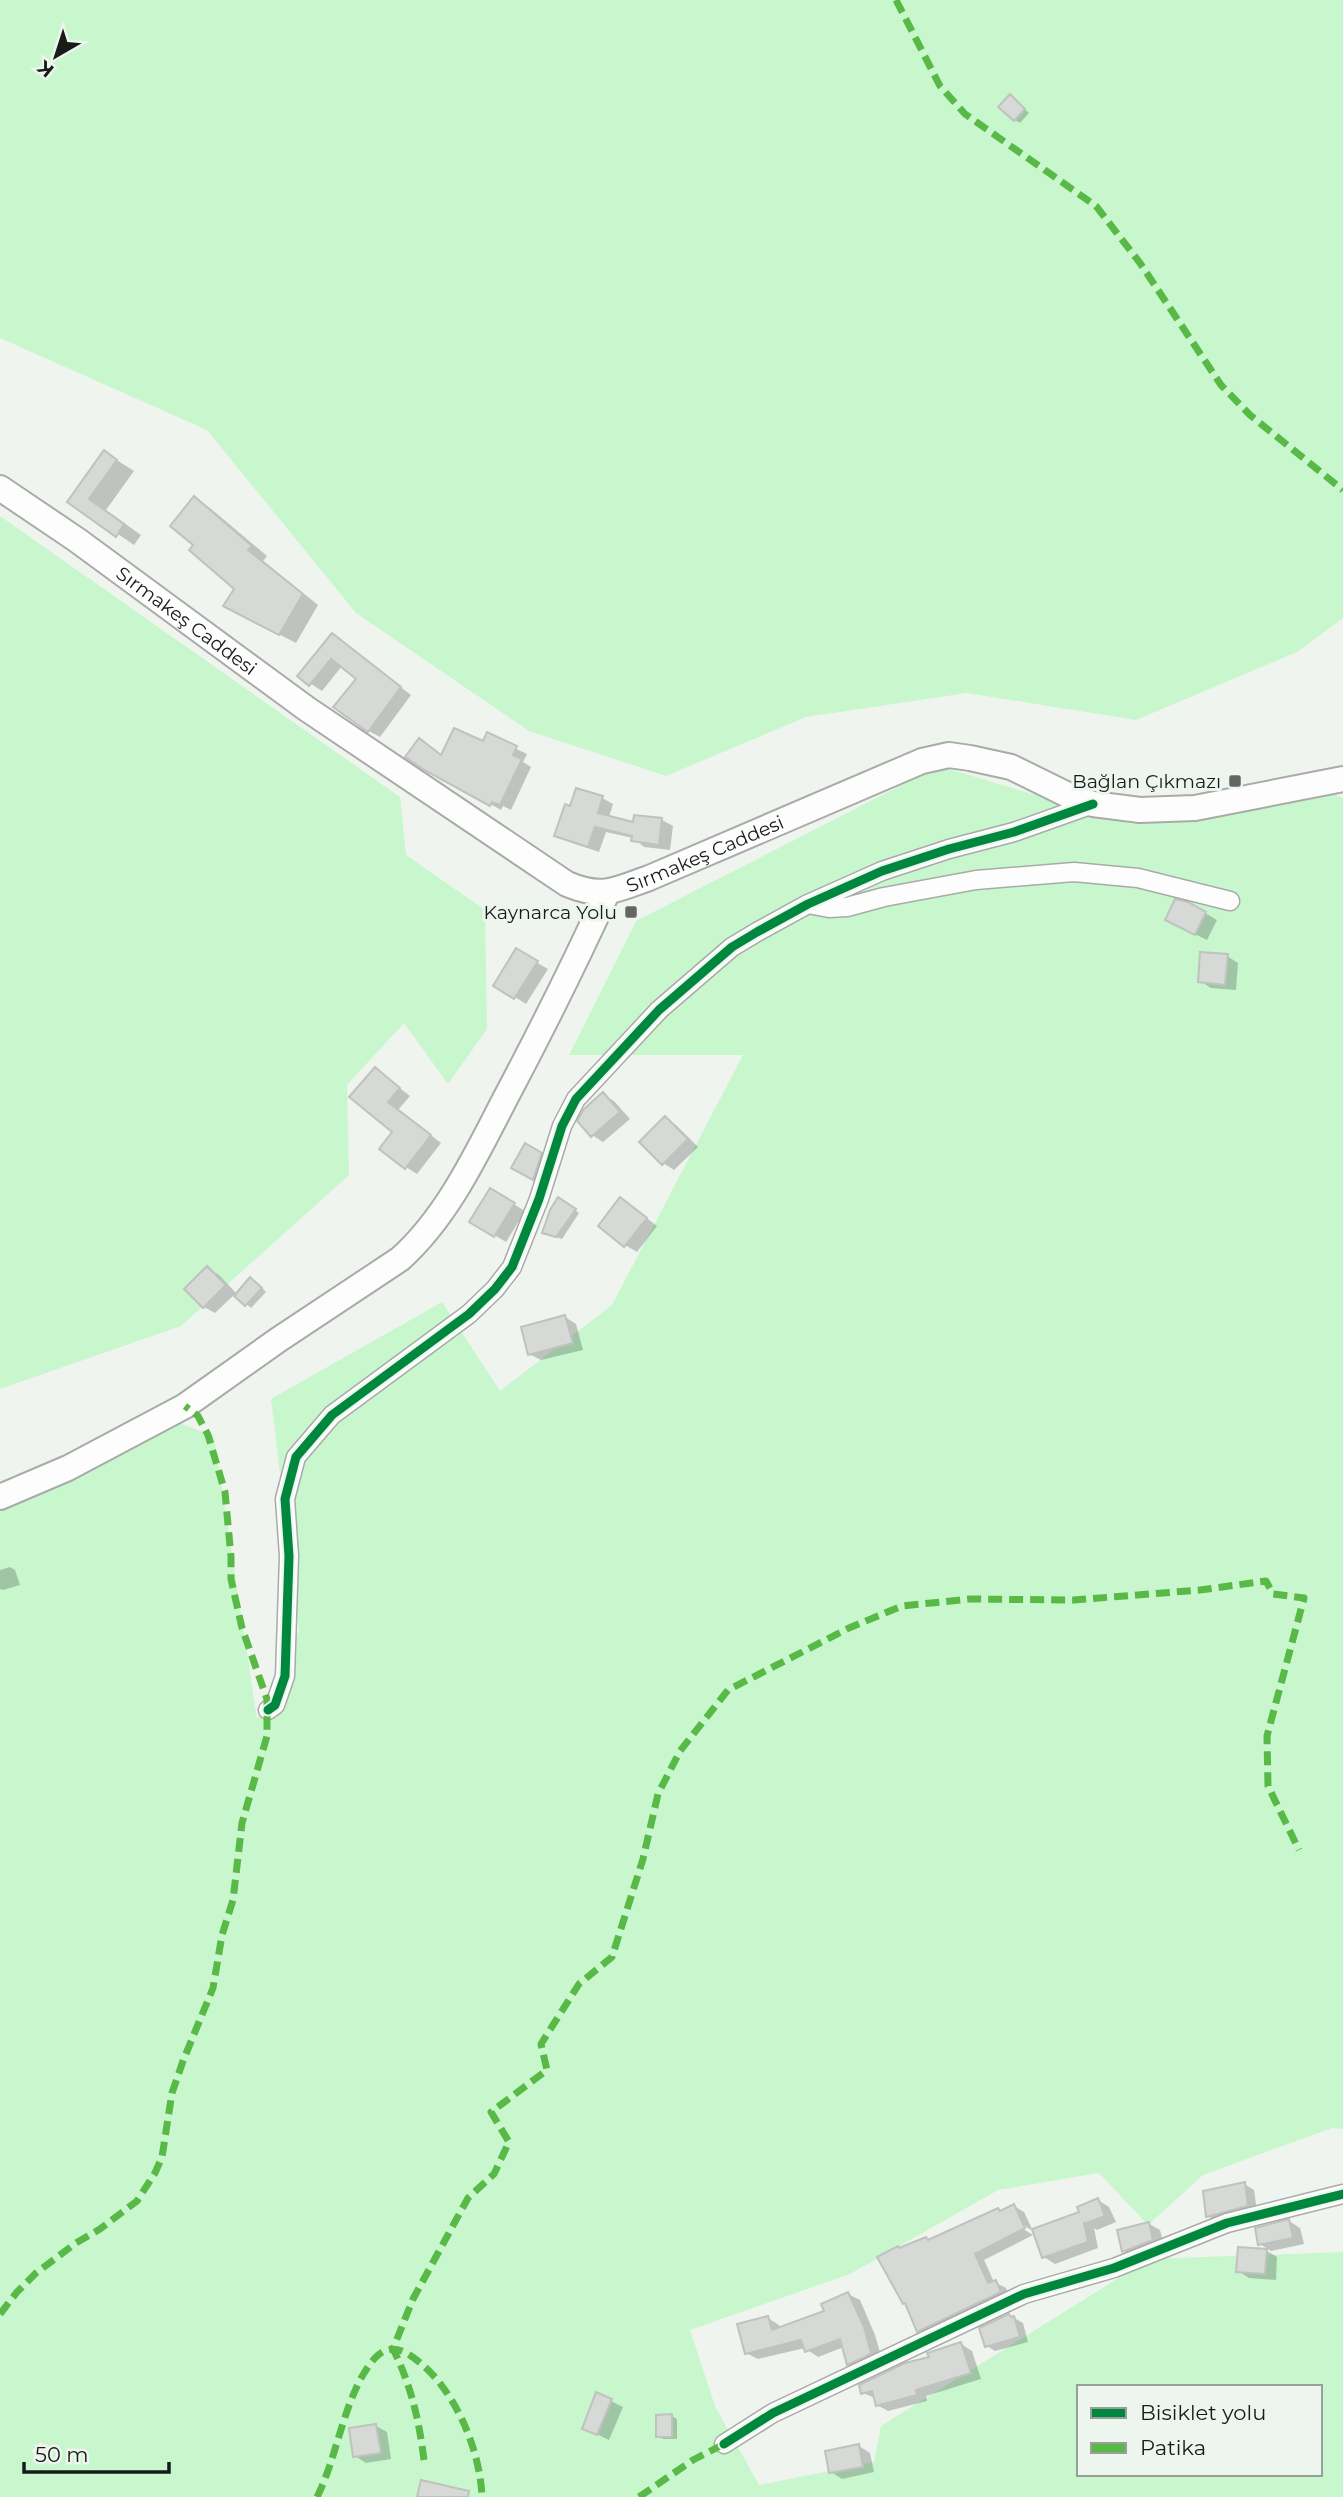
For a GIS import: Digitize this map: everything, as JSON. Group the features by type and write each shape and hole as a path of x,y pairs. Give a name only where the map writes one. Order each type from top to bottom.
{"main road":[{"name":"Sırmakeş Caddesi","path":"0,488 78,540 307,709 567,884 586,892 607,893 649,878 922,761 949,755 1010,768 1093,804 1140,810 1195,808 1343,779"},
{"path":"0,1497 68,1468 185,1406 400,1259 418,1243 434,1223 486,1136 564,988 607,893"}],"street":[{"path":"268,1710 275,1705 285,1676 289,1556 285,1499 296,1457 332,1415 469,1314 495,1289 512,1267 539,1199 562,1126 576,1099 585,1089 659,1010 732,947 808,904 882,871 949,849 1014,832 1093,804"},
{"path":"808,904 848,908 884,897 976,880 1074,872 1138,878 1230,901"},
{"path":"724,2444 773,2413 1024,2294 1114,2268 1227,2223 1343,2194"}],"green space":[{"path":"0,0 1343,0 1343,618 1297,652 1136,720 967,693 806,717 666,776 529,731 356,613 207,430 0,338"},
{"path":"0,516 400,797 406,855 485,910 487,1029 448,1084 404,1023 347,1085 349,1175 181,1326 0,1389"},
{"path":"939,766 1131,824 1331,793 1343,798 1343,2129 1332,2128 1203,2175 1148,2225 1099,2173 998,2190 850,2274 690,2330 715,2406 759,2485 874,2462 881,2426 1149,2259 1343,2252 1343,2497 0,2497 0,1505 179,1423 214,1436 257,1719 299,1631 271,1399 442,1302 500,1391 612,1305 743,1055 569,1055 636,921"}],"building":[{"path":"1010,94 1025,109 1014,121 998,107"},
{"path":"104,450 117,460 89,499 124,524 116,537 67,502"},
{"path":"194,496 252,546 248,550 303,594 279,635 223,606 234,589 189,550 193,545 170,526"},
{"path":"332,633 401,687 368,732 333,707 356,679 331,659 309,686 297,676"},
{"path":"454,728 483,741 487,732 517,746 513,755 522,759 500,805 492,802 490,806 405,757 419,738 441,755"},
{"path":"576,788 603,796 598,813 633,822 634,815 662,818 659,845 631,841 632,836 595,827 588,847 554,836 565,804 570,806"},
{"path":"1175,899 1188,902 1206,912 1195,935 1165,920"},
{"path":"516,948 538,961 514,999 493,986"},
{"path":"1200,952 1228,954 1225,985 1198,982"},
{"path":"375,1067 400,1088 388,1102 431,1135 405,1169 379,1149 392,1132 349,1097"},
{"path":"603,1092 620,1112 591,1137 577,1121 584,1109"},
{"path":"665,1116 688,1139 662,1165 639,1142"},
{"path":"525,1143 542,1153 533,1180 511,1168"},
{"path":"490,1188 515,1203 494,1237 469,1222"},
{"path":"558,1197 576,1209 556,1237 542,1233"},
{"path":"620,1197 647,1218 624,1247 598,1226"},
{"path":"207,1266 226,1285 203,1308 184,1289"},
{"path":"250,1277 262,1288 245,1306 234,1296"},
{"path":"565,1315 573,1343 528,1355 521,1327"},
{"path":"1245,2182 1248,2206 1206,2217 1203,2191"},
{"path":"1098,2198 1105,2216 1084,2224 1088,2242 1042,2258 1032,2229 1079,2212 1077,2207"},
{"path":"1014,2204 1025,2228 975,2254 988,2283 996,2280 1001,2292 917,2332 905,2303 903,2304 877,2257 898,2246 899,2248 926,2237 928,2240 998,2208 1000,2211"},
{"path":"1289,2219 1293,2238 1258,2245 1255,2228"},
{"path":"1149,2222 1153,2240 1122,2252 1117,2230"},
{"path":"1238,2247 1267,2249 1265,2274 1236,2272"},
{"path":"848,2292 864,2327 871,2353 865,2357 847,2365 840,2339 805,2352 801,2340 745,2354 737,2324 768,2316 772,2330 824,2311 821,2304"},
{"path":"1009,2314 1014,2316 1020,2337 985,2347 979,2328"},
{"path":"961,2342 971,2373 916,2390 917,2395 876,2406 872,2391 861,2394 859,2385 905,2363 929,2357 927,2353"},
{"path":"596,2392 612,2399 597,2435 582,2429"},
{"path":"672,2414 672,2437 656,2437 656,2415"},
{"path":"376,2424 381,2453 353,2457 349,2428"},
{"path":"859,2444 863,2467 829,2473 825,2451"},
{"path":"421,2480 469,2491 468,2497 417,2497"}],"marked path":[{"path":"896,0 940,86 965,114 1096,206 1140,263 1221,385 1250,415 1343,490"},
{"path":"0,2314 36,2273 137,2201 155,2173 162,2157 172,2093 213,1988 222,1935 233,1900 242,1823 267,1736 267,1699 242,1628 231,1579 225,1492 208,1435 198,1416 185,1406"},
{"path":"424,2460 413,2403 393,2349 413,2299 468,2198 494,2174 509,2142 491,2112 547,2070 541,2044 579,1984 612,1957 643,1859 658,1794 680,1751 728,1690 849,1628 902,1606 970,1599 1074,1600 1200,1590 1266,1581 1273,1594 1304,1598 1267,1736 1268,1786 1299,1850"},
{"path":"317,2497 356,2388 375,2358 391,2349 408,2354 424,2366 450,2398 461,2417 476,2457 482,2497"},
{"path":"639,2497 693,2460 724,2444"}],"cycle path":[{"path":"268,1710 275,1705 285,1676 289,1556 285,1499 296,1457 332,1415 469,1314 495,1289 512,1267 539,1199 562,1126 576,1099 659,1010 732,947 757,932 808,904 882,871 949,849 1014,832 1093,804"},
{"path":"724,2444 773,2413 1024,2294 1114,2268 1227,2223 1343,2194"}],"place":[{"name":"Bağlan Çıkmazı","path":"1235,781"},
{"name":"Kaynarca Yolu","path":"631,912"}]}
